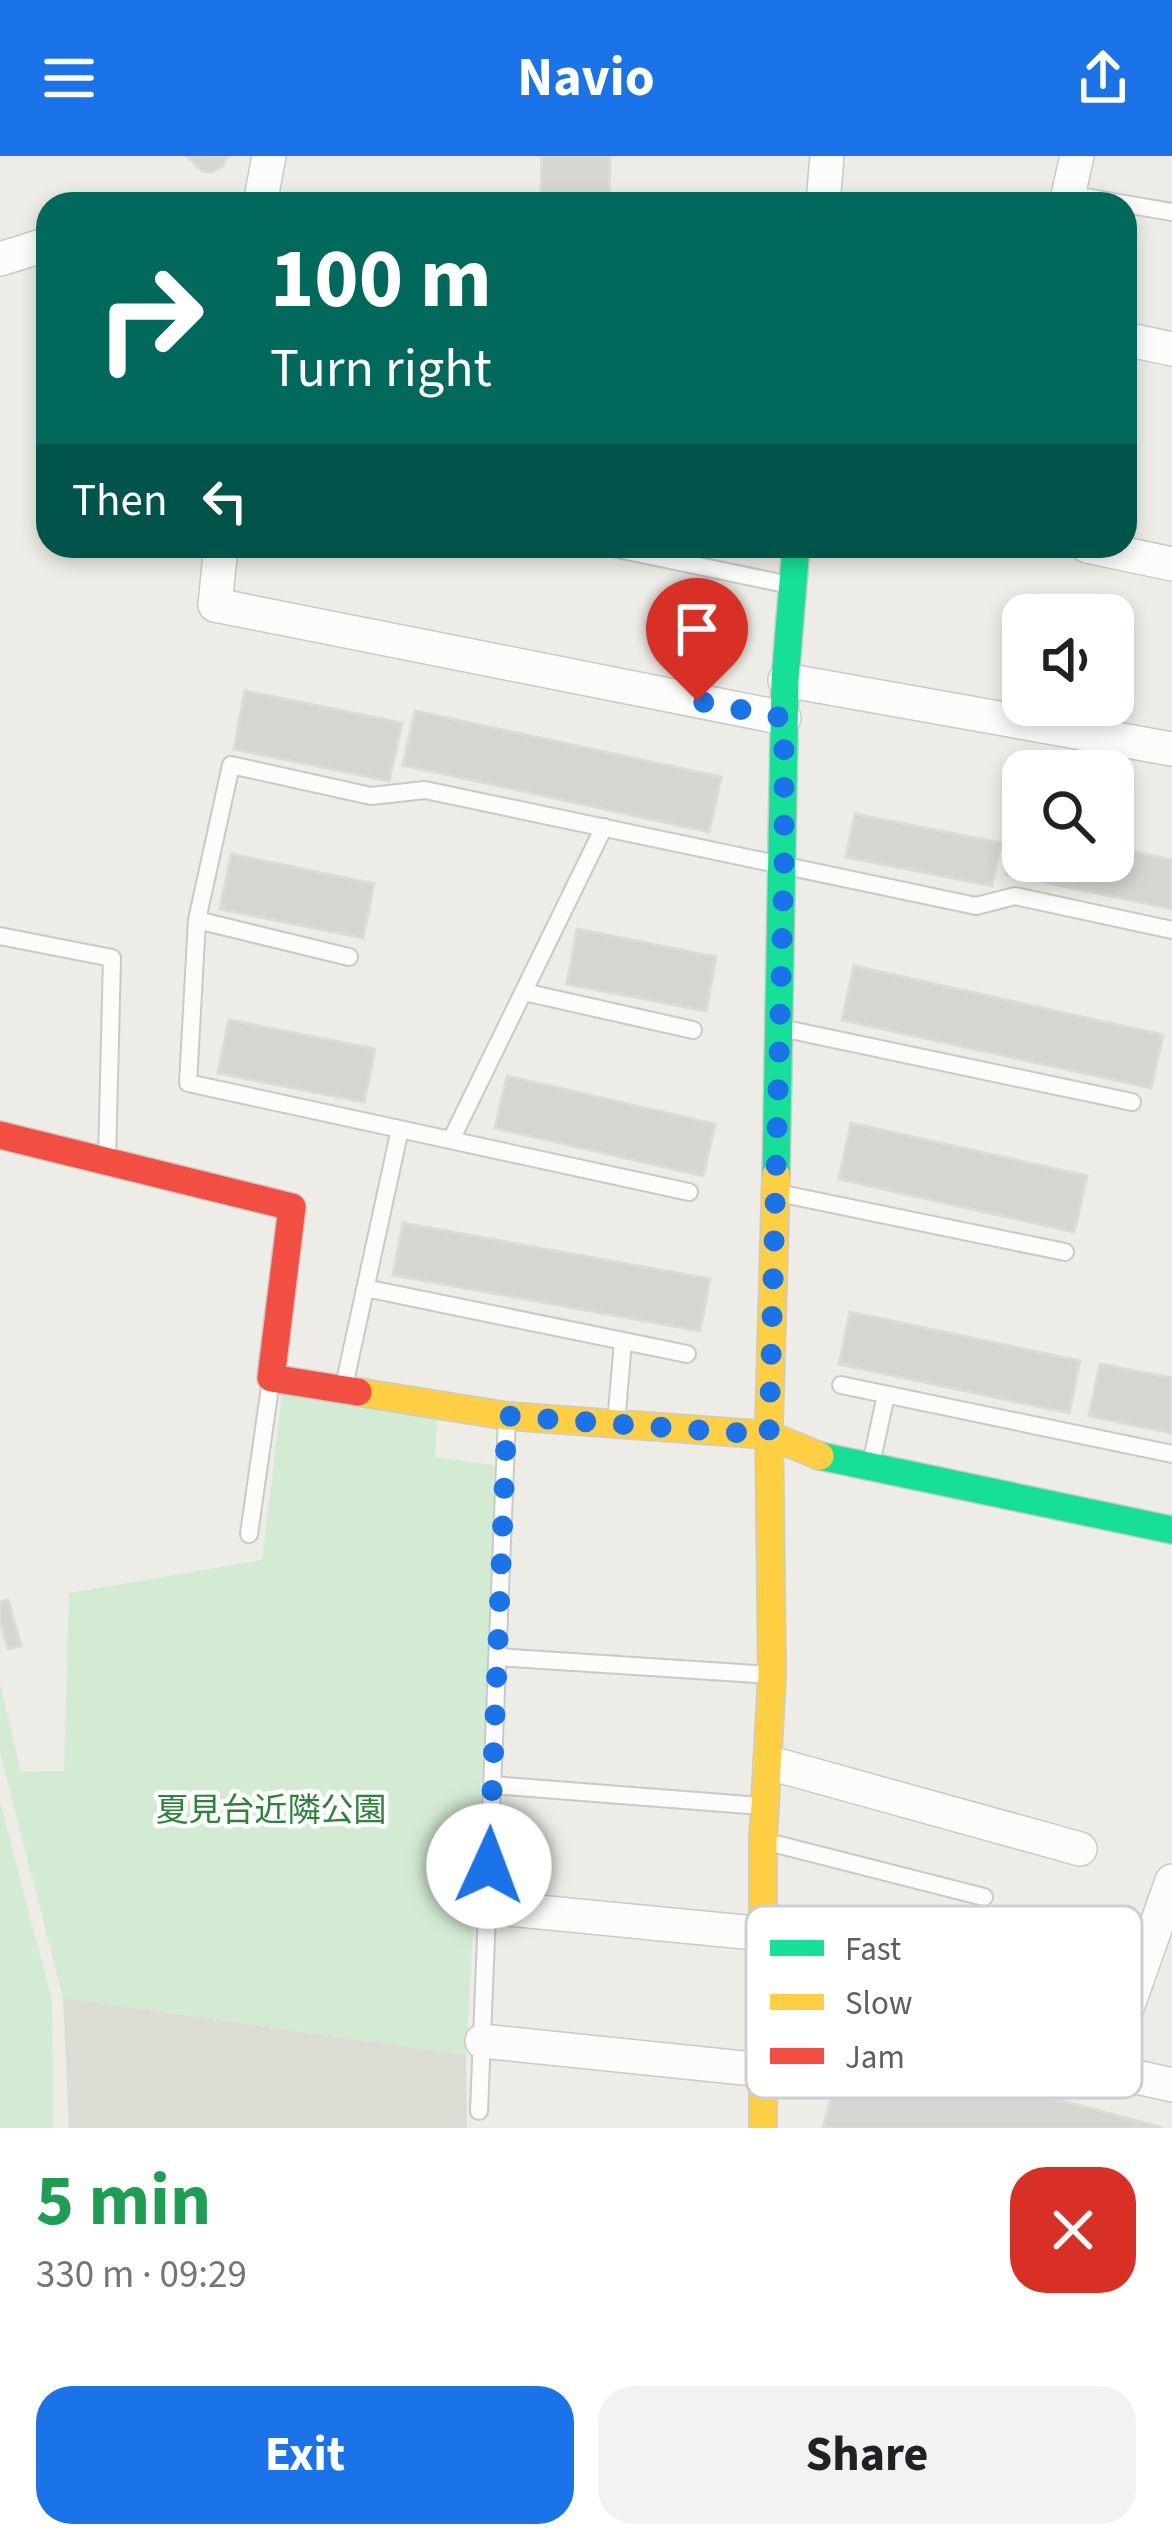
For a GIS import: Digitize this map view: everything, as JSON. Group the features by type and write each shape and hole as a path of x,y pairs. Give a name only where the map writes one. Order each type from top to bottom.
{"street":[{"path":"262,192 269,156"},
{"path":"824,192 827,156"},
{"path":"1069,192 1077,156"},
{"path":"0,259 36,248"},
{"path":"1137,342 1172,349"},
{"path":"1137,557 1172,564"},
{"path":"220,558 215,605 784,718"},
{"path":"765,1906 784,718 795,558"},
{"path":"785,680 1172,749"},
{"path":"0,1135 292,1207 271,1378 507,1416 769,1435 807,1453 1172,1531"},
{"path":"770,1763 1080,1849"},
{"path":"1142,1971 1168,1902"},
{"path":"488,1907 746,1932"},
{"path":"482,2041 746,2068"},
{"path":"1142,2078 1172,2085"}],"lane":[{"path":"1137,206 1172,212"},
{"path":"660,558 792,586"},
{"path":"689,1192 188,1082 197,920 231,765 371,796 425,790 976,906 1015,896 1172,930"},
{"path":"452,1140 604,827"},
{"path":"197,920 349,957"},
{"path":"0,936 112,958 107,1160"},
{"path":"524,992 693,1030"},
{"path":"780,1028 1132,1102"},
{"path":"344,1390 400,1129"},
{"path":"776,1192 1065,1252"},
{"path":"365,1288 687,1354"},
{"path":"616,1424 623,1341"},
{"path":"249,1534 271,1378"},
{"path":"841,1385 1172,1454"},
{"path":"871,1466 886,1395"},
{"path":"479,2111 507,1416"},
{"path":"497,1658 772,1675"},
{"path":"492,1786 766,1806"},
{"path":"764,1841 984,1897"}],"shaded area":[{"path":"63,1998 466,2055 467,2128 69,2128"}],"green space":[{"name":"夏見台近隣公園","path":"282,1394 437,1418 435,1457 500,1466 466,2055 63,1998 0,1752 0,1684 21,1772 64,1771 69,1593 262,1560"},
{"path":"0,1802 52,2000 53,2128 0,2128"}],"building":[{"path":"187,156 228,156 212,172 202,171"},
{"path":"542,156 610,156 609,192 541,192"},
{"path":"245,691 402,723 389,781 234,749"},
{"path":"415,711 721,777 709,832 403,765"},
{"path":"855,814 1001,843 992,886 846,857"},
{"path":"1134,852 1172,860 1172,909 1044,882 1134,882"},
{"path":"231,854 374,884 363,938 220,909"},
{"path":"577,929 716,957 706,1011 567,984"},
{"path":"854,966 1163,1035 1151,1088 842,1020"},
{"path":"229,1020 375,1049 364,1102 218,1073"},
{"path":"507,1076 715,1124 703,1176 495,1128"},
{"path":"851,1123 1087,1176 1074,1232 839,1179"},
{"path":"403,1223 710,1279 700,1331 393,1275"},
{"path":"850,1312 1080,1361 1069,1413 839,1364"},
{"path":"1100,1364 1172,1378 1172,1433 1089,1416"},
{"path":"8,1600 21,1646 8,1649 0,1602"},
{"path":"831,2098 1051,2098 1163,2128 823,2128"}],"traffic: fast":[{"path":"776,1175 785,680 795,558"},
{"path":"820,1456 1172,1530"}],"traffic: slow":[{"path":"763,1906 772,1675 769,1423 776,1175"},
{"path":"358,1392 507,1416 769,1435 820,1456"},
{"path":"763,2098 763,2128"}],"traffic: jam":[{"path":"0,1135 292,1207 271,1378 358,1392"}],"route":[{"path":"489,1866 507,1416 769,1435 784,718 697,701"}]}
